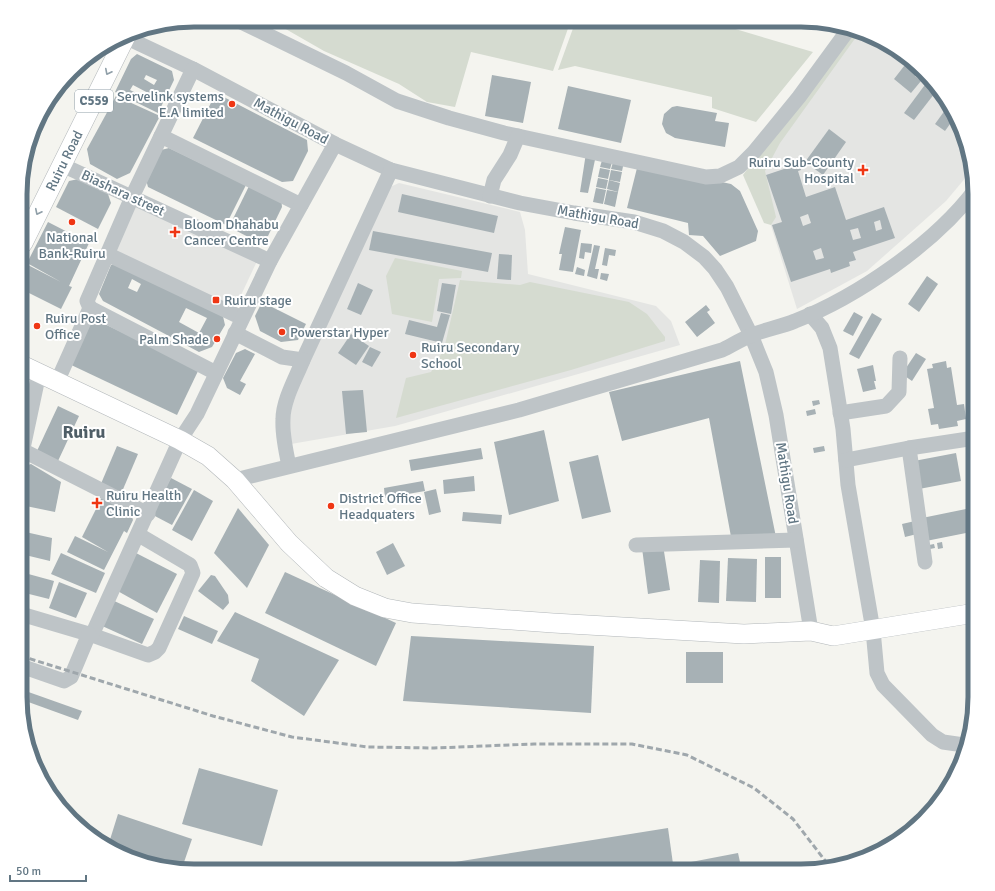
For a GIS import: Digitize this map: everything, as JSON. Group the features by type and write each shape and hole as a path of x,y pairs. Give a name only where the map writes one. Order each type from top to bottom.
{"main road":[{"name":"Ruiru Road","path":"27,235 123,43"},
{"path":"30,369 180,440 208,456 235,480 289,543 326,578 355,596 385,608 412,613 493,619 744,634 811,631 833,636 968,614"}],"street":[{"path":"251,27 346,73 397,101 449,118 518,136 706,177 720,176 739,167 754,152 804,90 845,33"},
{"name":"Mathigu Road","path":"131,40 193,69 335,144 391,170 410,176 438,181 490,196 574,213 634,222 662,231 684,242 715,269 727,287 751,335 768,379 811,631"},
{"path":"193,69 132,196 87,301 90,308 216,373"},
{"path":"161,136 301,205"},
{"path":"490,196 494,180 510,155 518,136"},
{"path":"27,668 64,681 71,676 139,535 180,440 196,414 270,261 335,144"},
{"name":"Biashara street","path":"62,165 270,261"},
{"path":"289,466 283,436 282,418 289,394 303,360 391,170"},
{"path":"235,480 518,410 722,350 751,335 795,321 836,302 866,284 939,230 968,198"},
{"path":"107,254 242,318"},
{"path":"57,382 90,308"},
{"path":"810,314 822,328 826,336 840,413 848,485 873,630 877,673 883,685 932,735 943,742 961,745"},
{"path":"235,333 282,357 303,360"},
{"path":"840,413 886,406 893,400 899,392 900,358"},
{"path":"27,400 30,369"},
{"path":"846,460 968,439"},
{"path":"909,448 925,562"},
{"path":"27,454 148,514"},
{"path":"27,616 91,634 148,655 155,652 159,648 166,634 193,573 190,565 139,535"},
{"path":"636,545 796,540"}],"shaded area":[{"path":"282,27 569,27 553,71 471,52 455,107 427,102 399,84 324,51"},
{"path":"573,27 729,27 813,52 756,122 712,108 712,97 575,66 558,70"},
{"path":"848,34 856,37 780,143 765,171 776,217 771,225 764,223 743,175"},
{"name":"Ruiru Sub-County Hospital","path":"850,35 875,44 894,55 919,76 933,92 951,120 962,151 967,176 946,201 867,271 797,309 754,171"},
{"path":"399,183 520,212 525,230 528,274 656,306 671,321 680,345 395,426 291,444 289,407 390,187"},
{"path":"135,201 258,259 234,310 111,253"},
{"path":"395,258 462,271 461,278 439,279 432,322 392,314 386,276"},
{"path":"460,280 520,285 530,282 629,302 647,314 665,337 665,341 571,370 396,418 406,378 431,372 444,349"}],"building":[{"path":"137,54 172,71 174,80 158,113 115,92 131,59","holes":["146,75 157,80 154,85 144,79","133,85 152,95 150,100 130,90"]},
{"path":"906,64 917,74 915,76 921,81 911,93 894,79"},
{"path":"492,75 531,82 523,123 485,116"},
{"path":"926,84 934,94 914,120 904,113"},
{"path":"568,86 631,100 621,143 558,129"},
{"path":"216,93 307,140 308,151 293,181 282,182 193,138"},
{"path":"116,96 160,116 130,173 117,179 90,164 87,149"},
{"path":"677,106 717,113 715,121 729,123 725,147 675,138 666,133 662,124 664,114 672,107"},
{"path":"945,110 952,122 945,131 935,124"},
{"path":"829,129 846,142 823,175 805,162"},
{"path":"169,148 246,185 226,225 148,187 145,176 157,151"},
{"path":"586,153 596,155 588,193 580,192"},
{"path":"603,157 613,159 610,169 600,167"},
{"path":"614,159 624,162 622,171 611,169"},
{"path":"638,164 731,184 740,191 758,231 756,241 720,256 703,236 689,235 688,223 627,208"},
{"path":"799,164 801,170 798,171 806,197 835,187 846,220 884,207 895,238 853,252 856,260 849,262 850,266 831,273 830,269 791,282 772,225 782,222 766,175","holes":["808,214 811,223 803,226 800,217","880,220 882,229 876,231 874,222","858,228 861,238 853,240 850,230","821,248 824,258 816,260 813,251"]},
{"path":"600,168 610,170 608,179 598,177"},
{"path":"611,170 622,172 620,182 609,180"},
{"path":"83,178 107,191 111,203 98,229 56,207 69,181"},
{"path":"598,178 608,180 606,189 596,187"},
{"path":"609,180 620,183 618,192 607,189"},
{"path":"251,182 281,197 282,207 268,236 256,241 229,227"},
{"path":"596,188 606,190 603,204 593,202"},
{"path":"607,190 618,192 615,207 604,204"},
{"path":"402,194 498,216 494,233 398,212"},
{"path":"48,222 89,243 69,286 72,287 61,309 27,292 27,265 61,282 27,263"},
{"path":"565,227 581,230 573,272 559,270 562,254 559,254"},
{"path":"968,228 967,236 966,229"},
{"path":"373,231 492,253 488,272 369,250"},
{"path":"581,243 592,244 591,253 585,252 584,259 579,258"},
{"path":"594,245 600,246 595,269 599,269 597,279 587,276"},
{"path":"605,248 616,250 615,256 609,255 607,266 602,265"},
{"path":"499,254 512,255 511,280 497,279"},
{"path":"119,262 222,312 225,325 212,347 199,352 103,301 99,294 111,265","holes":["132,279 141,284 137,292 128,288","186,308 207,318 199,333 179,322"]},
{"path":"577,267 585,270 584,276 575,274"},
{"path":"601,273 609,274 607,281 600,279"},
{"path":"927,276 938,284 919,312 908,304"},
{"path":"358,283 373,290 361,315 347,309"},
{"path":"442,283 456,285 451,314 437,311"},
{"path":"262,302 306,324 298,340 281,342 260,331 255,316"},
{"path":"706,305 710,310 707,312 715,323 697,337 685,322"},
{"path":"854,312 863,317 853,336 843,331"},
{"path":"441,313 450,315 442,343 405,334 409,320 437,327"},
{"path":"872,313 882,319 859,359 849,354"},
{"path":"90,317 199,369 177,415 67,363"},
{"path":"351,334 369,346 356,365 338,353"},
{"path":"370,347 381,352 372,367 362,362"},
{"path":"245,349 255,354 240,381 246,384 240,395 227,388 223,378 236,353"},
{"path":"916,353 926,359 912,381 902,374"},
{"path":"740,361 776,537 732,542 709,418 622,441 609,392"},
{"path":"946,361 947,368 951,367 957,405 964,404 966,419 957,421 958,426 939,429 938,424 931,425 928,409 934,408 927,369 933,368 932,364"},
{"path":"873,365 876,389 863,392 857,369"},
{"path":"363,390 367,432 346,434 342,391"},
{"path":"819,400 820,404 813,406 812,401"},
{"path":"58,406 79,416 58,461 37,451"},
{"path":"815,409 816,414 807,416 806,411"},
{"path":"544,430 559,501 509,515 494,442"},
{"path":"117,446 138,454 121,494 100,486"},
{"path":"824,446 825,451 814,453 813,448"},
{"path":"481,448 483,459 411,471 409,460"},
{"path":"956,453 961,481 919,489 914,461"},
{"path":"598,455 611,512 582,519 569,462"},
{"path":"31,464 61,482 55,512 27,506 27,465"},
{"path":"474,476 475,491 444,494 443,480"},
{"path":"171,478 192,489 172,525 151,514"},
{"path":"423,481 425,491 385,498 384,488"},
{"path":"436,489 441,512 429,515 424,492"},
{"path":"194,490 213,501 192,541 172,530"},
{"path":"103,495 130,510 133,520 127,533 124,531 104,570 67,552 75,536 108,552 82,537"},
{"path":"238,508 269,545 247,588 214,553"},
{"path":"966,509 968,518 968,533 926,541 922,518"},
{"path":"463,512 502,515 501,524 462,521"},
{"path":"915,521 917,534 905,537 902,524"},
{"path":"27,532 52,538 50,561 27,555"},
{"path":"942,542 943,548 938,549 937,543"},
{"path":"393,543 405,566 387,575 376,552"},
{"path":"934,544 935,548 930,549 929,545"},
{"path":"663,545 670,590 648,594 642,548"},
{"path":"134,552 177,574 157,613 114,589"},
{"path":"61,553 105,573 96,593 51,574"},
{"path":"765,557 781,557 781,598 765,598"},
{"path":"728,558 757,559 756,602 726,601"},
{"path":"700,560 720,561 719,603 698,602"},
{"path":"285,572 396,623 376,666 265,613"},
{"path":"27,574 54,581 49,599 27,594"},
{"path":"211,575 215,576 228,595 229,603 223,610 198,591"},
{"path":"59,582 87,593 76,618 49,608"},
{"path":"112,600 154,619 142,644 100,625"},
{"path":"235,612 339,660 304,716 251,681 259,659 217,641"},
{"path":"184,616 218,631 212,644 178,629"},
{"path":"411,636 594,646 591,713 403,701"},
{"path":"686,652 723,652 723,683 686,683"},
{"path":"27,691 82,711 78,720 27,702"},
{"path":"199,768 278,790 262,846 182,824"},
{"path":"118,814 192,839 183,864 162,861 141,855 110,841"},
{"path":"668,828 673,864 443,864"},
{"path":"738,853 740,864 691,864 691,862"}],"railway":[{"path":"27,658 213,716 292,737 368,747 434,748 534,744 632,744 687,755 754,788 793,819 826,862"}],"place":[{"name":"Servelink systems E.A limited","path":"232,104"},
{"name":"Ruiru Sub-County Hospital","path":"863,170"},
{"name":"National Bank-Ruiru","path":"72,222"},
{"name":"Bloom Dhahabu Cancer Centre","path":"175,232"},
{"name":"Ruiru stage","path":"216,300"},
{"name":"Ruiru Post Office","path":"37,326"},
{"name":"Powerstar Hyper","path":"282,332"},
{"name":"Palm Shade","path":"217,339"},
{"name":"Ruiru Secondary School","path":"413,355"},
{"name":"Ruiru Health Clinic","path":"97,503"},
{"name":"District Office Headquaters","path":"331,506"}],"district":[{"name":"Ruiru","path":"84,432"}]}
